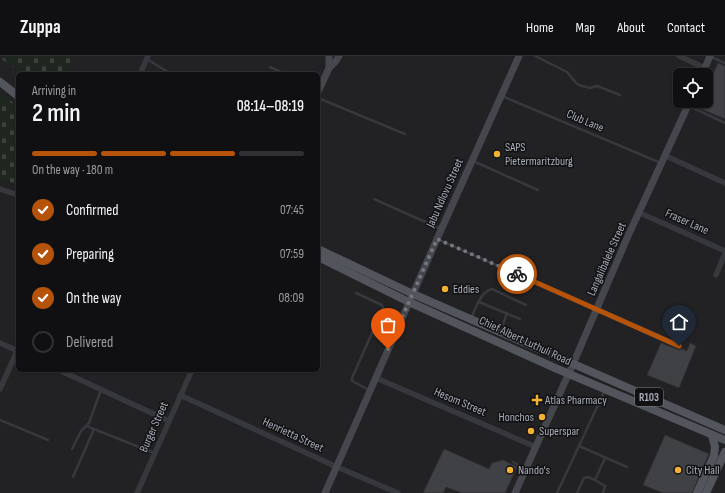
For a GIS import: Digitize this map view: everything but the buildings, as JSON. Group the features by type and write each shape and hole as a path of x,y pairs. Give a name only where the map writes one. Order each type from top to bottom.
{"main road":[{"path":"0,82 16,94"},
{"name":"Chief Albert Luthuli Road","path":"320,250 411,298 470,319 724,429"},
{"name":"Chief Albert Luthuli Road","path":"320,258 411,298 569,374 725,440"},
{"path":"697,493 714,456 715,447 712,435"},
{"path":"706,493 725,452"}],"street":[{"path":"329,56 329,68"},
{"path":"320,88 329,68 336,61 338,56"},
{"name":"Jabu Ndlovu Street","path":"325,493 338,467 411,298 519,56"},
{"path":"679,56 697,68"},
{"path":"705,68 710,56"},
{"path":"141,72 147,58"},
{"name":"Langalibalele Street","path":"516,493 596,309 687,108"},
{"path":"666,156 725,183"},
{"path":"0,189 16,194"},
{"name":"Fraser Lane","path":"640,213 725,252"},
{"path":"716,275 725,252"},
{"path":"596,309 679,346"},
{"path":"0,343 16,349"},
{"path":"0,389 16,354"},
{"path":"63,372 169,421"},
{"name":"Burger Street","path":"137,493 191,372"},
{"name":"Hesom Street","path":"376,378 536,447"},
{"name":"Henrietta Street","path":"180,395 398,493"}],"lane":[{"path":"535,56 567,72 577,84 590,88 597,86 620,95"},
{"path":"710,56 725,63"},
{"path":"147,58 168,72"},
{"path":"270,67 281,72"},
{"name":"Club Lane","path":"501,95 662,164"},
{"path":"320,99 405,134"},
{"path":"698,108 725,123"},
{"path":"472,160 538,190"},
{"path":"374,199 441,230"},
{"path":"437,239 596,309"},
{"path":"470,319 484,293 492,289 526,305"},
{"path":"356,293 382,305 383,308 352,378 352,381 371,391"},
{"path":"479,302 520,319"},
{"path":"500,332 507,313"},
{"path":"557,493 606,389"},
{"path":"72,449 81,431 89,423 101,390"},
{"path":"0,420 48,440"},
{"path":"86,426 154,454"},
{"path":"73,477 94,429"},
{"path":"579,446 627,466"},
{"path":"595,480 605,458"},
{"path":"512,462 526,469"},
{"path":"577,493 584,478 588,477 605,486 603,493"}],"shaded area":[{"path":"0,56 725,56 725,493 0,493"}],"green space":[{"path":"0,56 75,56 65,72 20,72 0,58"},
{"path":"0,94 16,105 16,183 0,179"}],"way so far":[{"path":"388,349 437,239 517,274"}],"place":[{"name":"SAPS Pietermaritzburg","path":"497,154"},
{"name":"Eddies","path":"445,289"},
{"name":"Atlas Pharmacy","path":"537,400"},
{"name":"Honchos","path":"542,417"},
{"name":"Superspar","path":"531,431"},
{"name":"Nando's","path":"510,470"},
{"name":"City Hall","path":"678,470"}],"route":[{"path":"517,274 679,346"}]}
